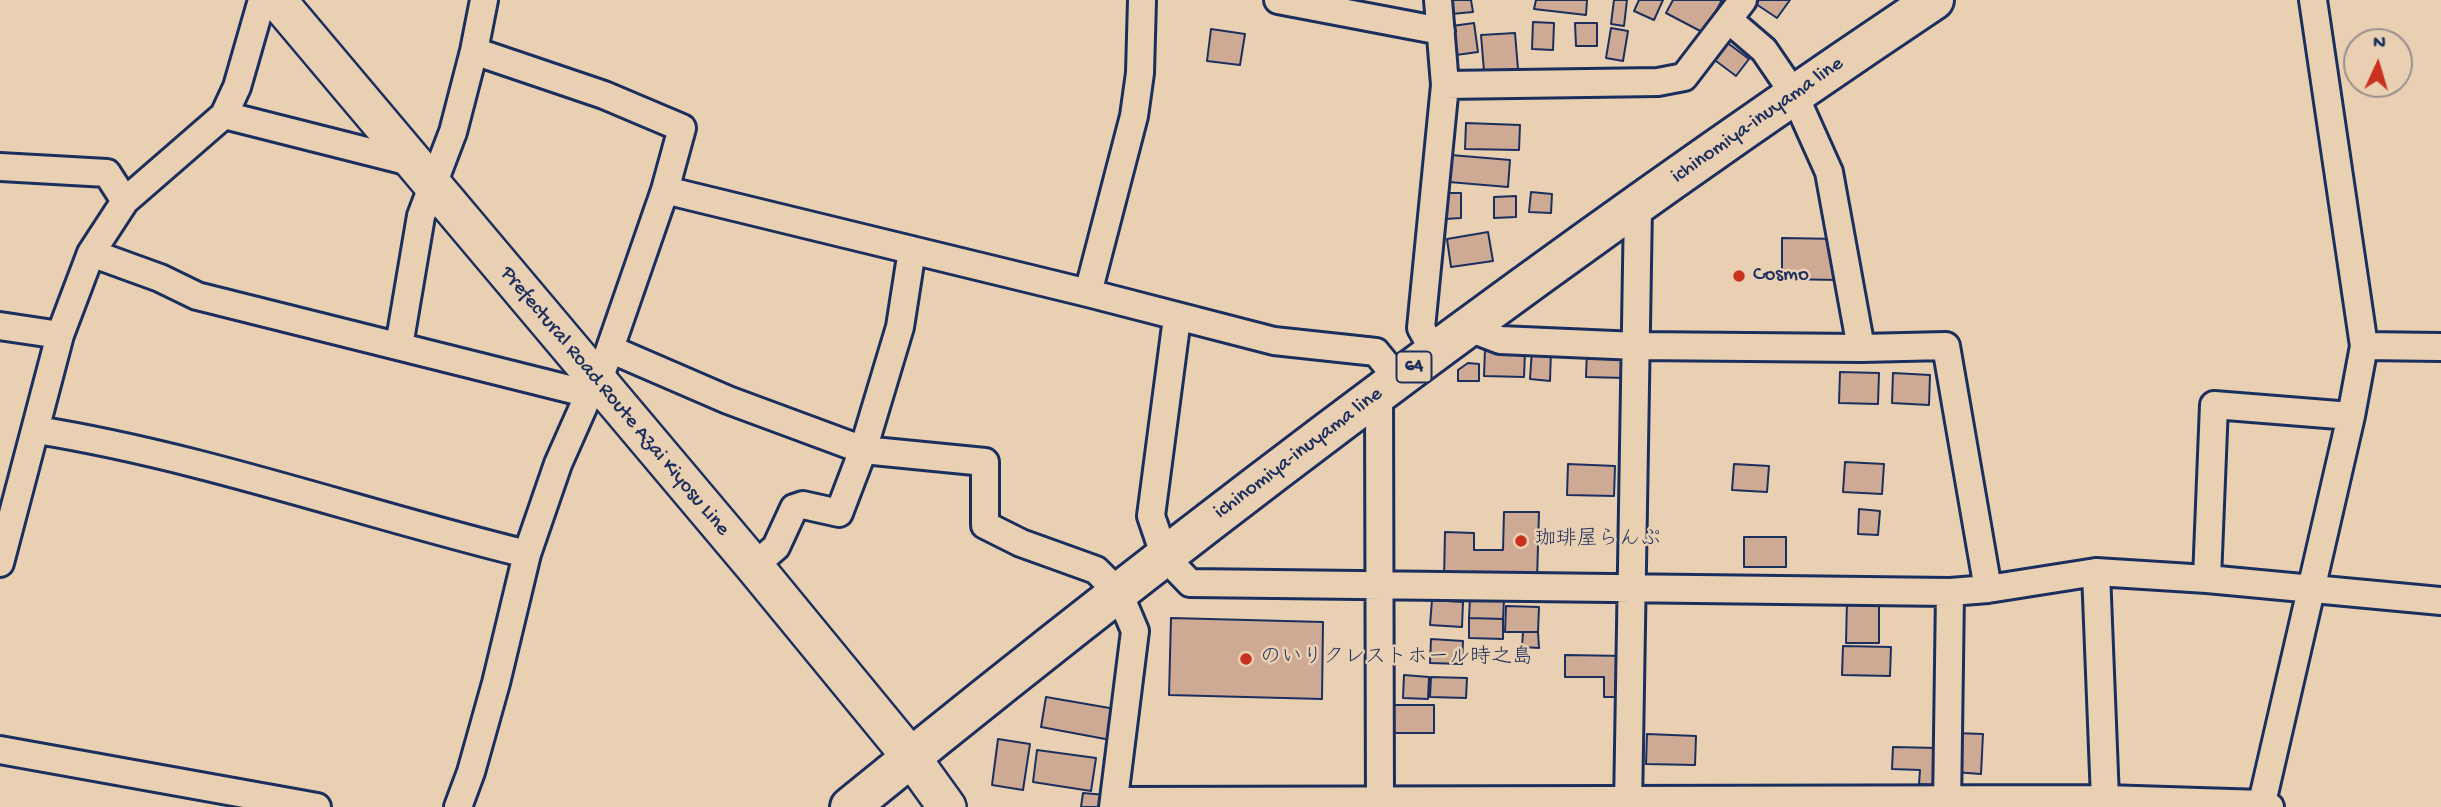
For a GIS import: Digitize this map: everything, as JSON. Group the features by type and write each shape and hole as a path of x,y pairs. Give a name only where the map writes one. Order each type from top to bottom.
{"main road":[{"name":"Prefectural Road Route Azai Kiyosu Line","path":"277,0 423,174 594,388 754,566 911,757 947,807"},
{"name":"ichinomiya-inuyama line","path":"850,807 1165,557 1434,351 1794,94 1934,0"}],"street":[{"path":"0,563 60,335 91,253 125,201 224,115 237,87 262,0"},
{"path":"399,346 421,216 423,174 453,132 484,0"},
{"path":"1088,293 1134,116 1140,74 1142,0"},
{"path":"1278,0 1441,31"},
{"path":"1434,351 1421,328 1445,85 1438,0"},
{"path":"610,349 728,400 863,450 985,462 985,525 1021,543 1096,570 1119,593 1135,631 1113,804 2105,803 2264,806 2351,416 2364,346 2313,0"},
{"path":"1445,85 1658,82 1684,77 1736,10 1794,94 1829,172 1861,348"},
{"path":"458,807 496,683 527,554 558,464 610,349 665,190 682,128 604,95 474,51"},
{"path":"224,115 423,174"},
{"path":"0,167 107,173 125,201"},
{"path":"665,190 1273,341 1376,352 1388,386 1380,587 1380,804"},
{"path":"1628,803 1638,206"},
{"path":"754,566 776,547 794,508 803,505 839,513 863,450 900,327 912,250"},
{"path":"91,253 160,278 197,296 399,346 594,388"},
{"path":"1177,318 1151,516 1165,557 1190,583 1950,592 1988,589 2096,572 2207,579 2441,601"},
{"path":"0,326 60,335"},
{"path":"1469,328 1500,340 1637,346 1946,346 1988,589"},
{"path":"2364,346 2441,347"},
{"path":"2207,579 2214,405 2351,416"},
{"path":"37,429 108,441 220,469 527,554"},
{"path":"2096,572 2105,803"},
{"path":"1947,804 1950,592"},
{"path":"0,750 211,797 317,807"}],"building":[{"path":"1449,0 1471,0 1473,12 1451,14"},
{"path":"1536,0 1587,0 1586,15 1534,9"},
{"path":"1614,0 1627,0 1624,26 1611,24"},
{"path":"1639,0 1663,0 1654,20 1634,11"},
{"path":"1673,0 1722,0 1704,33 1666,13"},
{"path":"1759,0 1790,0 1777,18 1756,4"},
{"path":"1533,22 1554,23 1553,50 1532,49"},
{"path":"1474,23 1478,52 1456,55 1452,26"},
{"path":"1575,23 1597,23 1597,46 1576,46"},
{"path":"1611,28 1628,31 1623,61 1606,58"},
{"path":"1211,29 1245,34 1240,65 1207,61"},
{"path":"1515,33 1518,69 1484,71 1481,35"},
{"path":"1725,41 1749,59 1736,76 1712,58"},
{"path":"1466,123 1520,125 1519,150 1465,149"},
{"path":"1451,155 1510,160 1508,187 1449,182"},
{"path":"1531,192 1552,194 1551,213 1529,212"},
{"path":"1444,193 1461,193 1461,218 1445,219"},
{"path":"1516,196 1516,217 1494,218 1494,197"},
{"path":"1488,232 1493,261 1451,267 1447,239"},
{"path":"1782,238 1840,239 1840,280 1782,279"},
{"path":"1485,349 1525,351 1524,377 1484,376"},
{"path":"1532,350 1551,351 1550,381 1530,379"},
{"path":"1587,350 1626,351 1625,378 1586,377"},
{"path":"1468,363 1479,364 1479,381 1458,381 1458,370"},
{"path":"1840,372 1879,373 1878,404 1839,403"},
{"path":"1893,373 1930,375 1929,405 1892,403"},
{"path":"1845,462 1884,464 1882,494 1843,492"},
{"path":"1568,464 1615,466 1614,496 1567,495"},
{"path":"1734,464 1769,466 1767,492 1732,490"},
{"path":"1859,509 1880,511 1878,535 1858,534"},
{"name":"珈琲屋らんぷ","path":"1504,512 1539,512 1537,580 1444,579 1445,532 1474,533 1474,550 1503,550"},
{"path":"1744,537 1786,537 1786,567 1744,567"},
{"path":"1470,598 1504,599 1503,619 1469,618"},
{"path":"1432,600 1463,602 1462,627 1430,625"},
{"path":"1847,600 1879,601 1879,643 1846,643"},
{"path":"1506,606 1539,607 1538,632 1505,632"},
{"name":"のいりクレストホール時之島","path":"1171,618 1323,622 1322,699 1169,695"},
{"path":"1469,618 1503,619 1503,639 1469,638"},
{"path":"1523,632 1538,632 1539,648 1522,647"},
{"path":"1431,639 1463,641 1462,664 1430,663"},
{"path":"1843,646 1891,647 1890,676 1842,675"},
{"path":"1565,655 1626,656 1625,697 1604,697 1604,677 1565,677"},
{"path":"1404,675 1429,677 1428,699 1403,698"},
{"path":"1431,677 1467,678 1466,698 1430,697"},
{"path":"1046,697 1121,710 1116,741 1041,727"},
{"path":"1388,705 1434,705 1434,733 1388,733"},
{"path":"1955,733 1983,734 1981,774 1954,772"},
{"path":"1647,734 1696,736 1695,765 1646,764"},
{"path":"998,739 1030,744 1023,790 992,785"},
{"path":"1893,747 1938,748 1937,785 1919,784 1920,770 1892,769"},
{"path":"1037,750 1096,758 1091,791 1033,782"},
{"path":"1083,793 1106,795 1105,807 1081,807"}],"place":[{"name":"Cosmo","path":"1739,276"},
{"name":"珈琲屋らんぷ","path":"1521,541"},
{"name":"のいりクレストホール時之島","path":"1246,659"}]}
